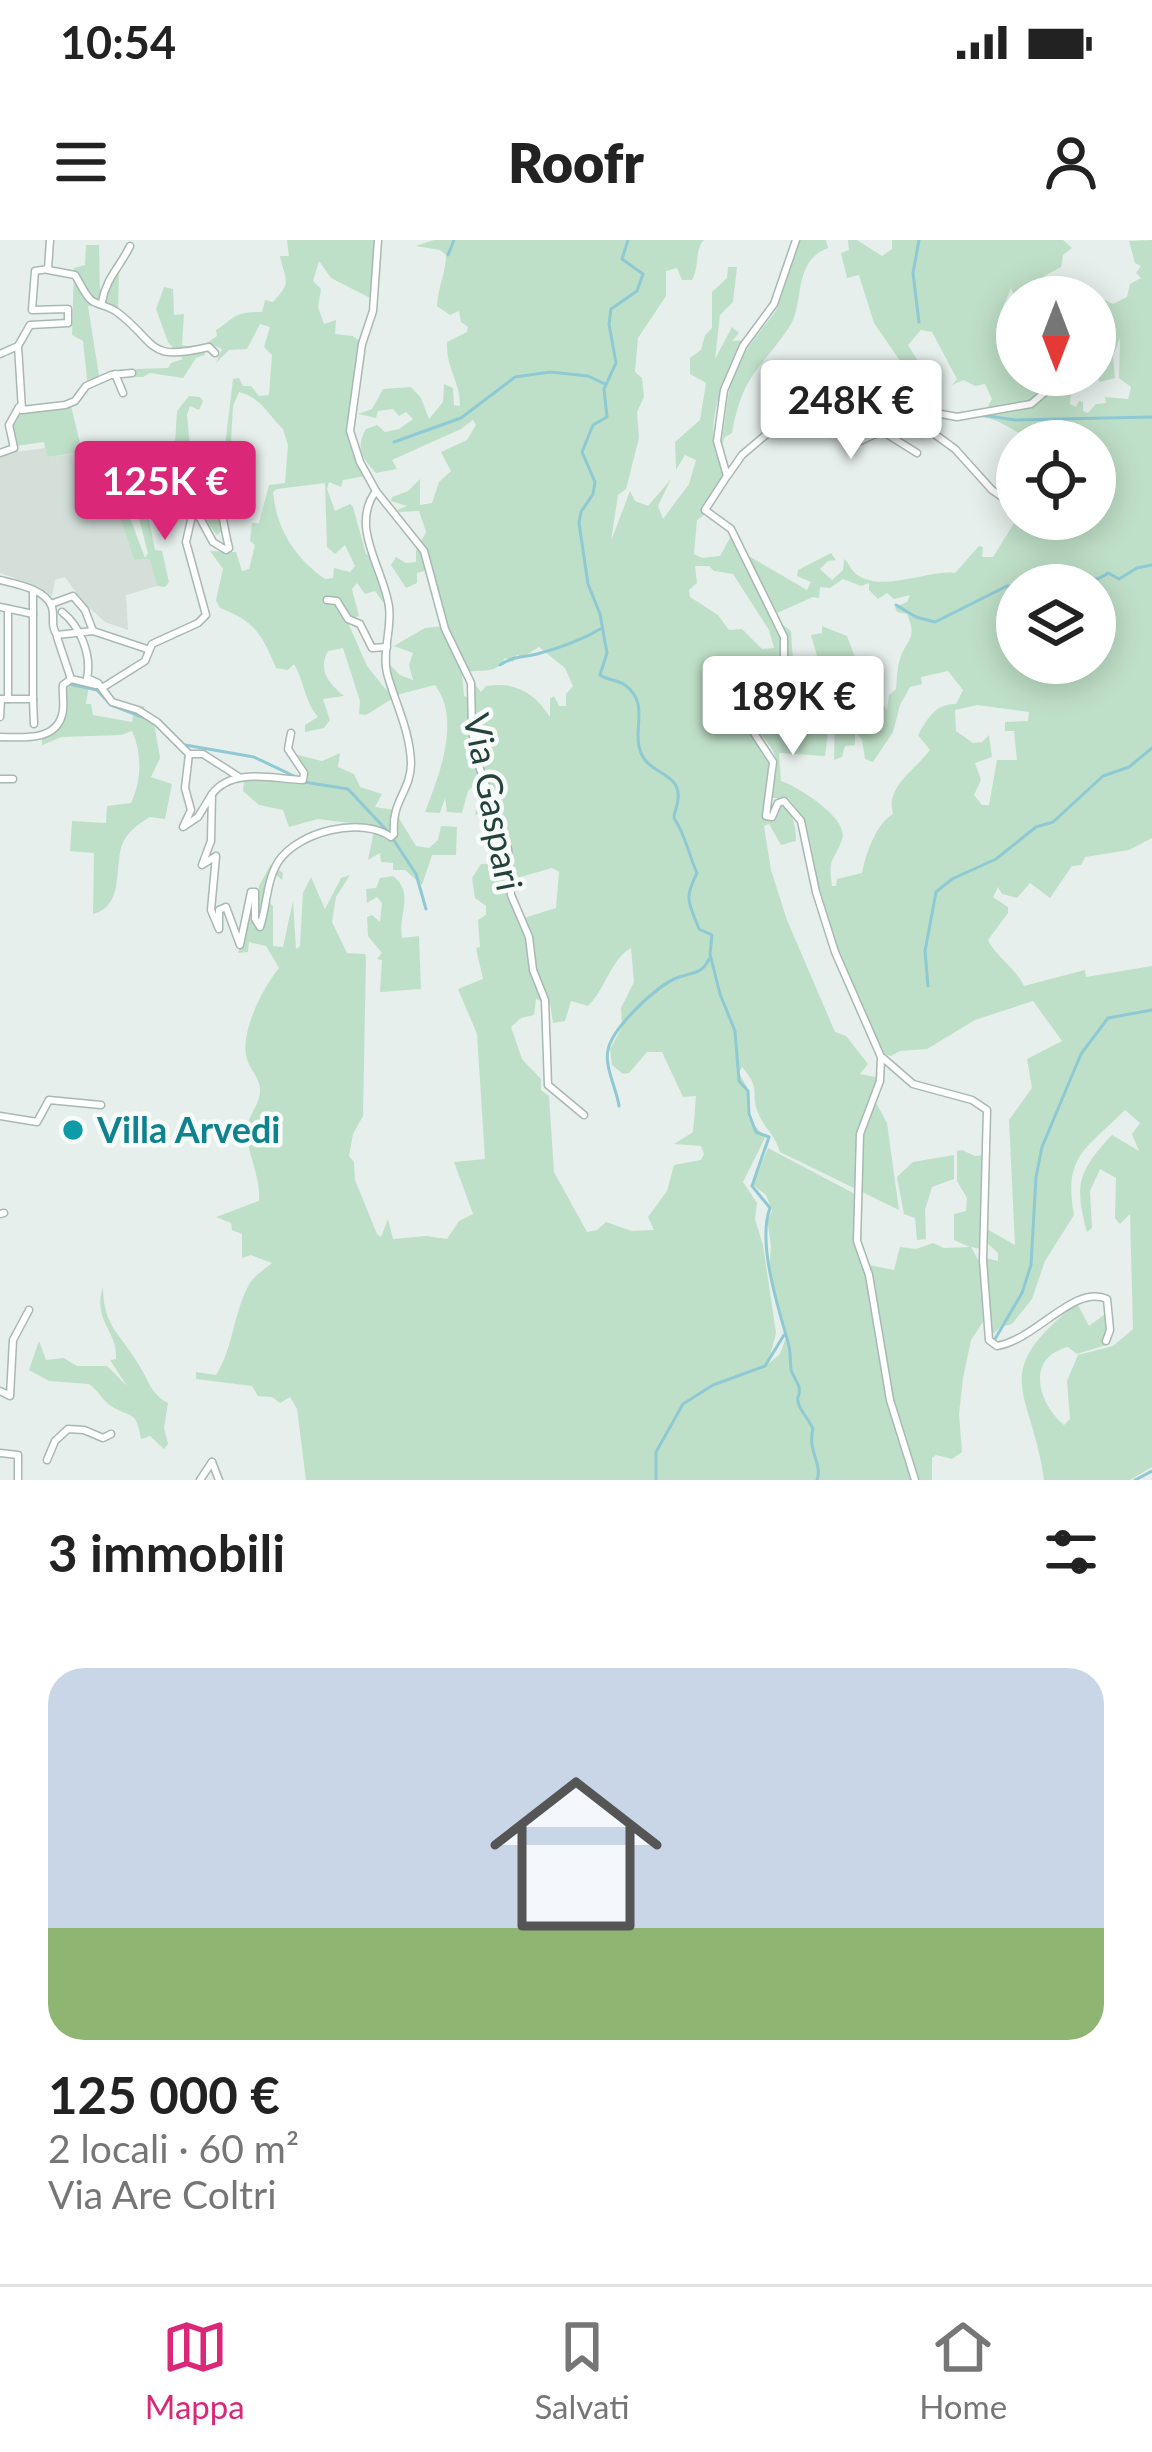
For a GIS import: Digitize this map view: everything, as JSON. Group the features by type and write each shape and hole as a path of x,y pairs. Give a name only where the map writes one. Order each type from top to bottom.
{"street":[{"path":"48,270 50,240"},
{"path":"212,794 211,841 202,865 216,856 213,920 219,929 219,910 226,907 240,944 251,892 255,892 255,919 260,927 270,879 288,851 340,827 379,828 391,837 394,834 392,811 409,777 411,761 407,730 387,672 389,602 366,528 366,511 376,491 360,462 350,420 362,344 373,311 378,240"},
{"path":"727,476 717,441 724,390 743,346 774,304 796,240"},
{"path":"102,302 106,282 119,269 130,246"},
{"path":"0,354 15,347 30,325 35,271 48,270 75,275 89,298 123,316 136,334 158,350 167,354 209,347 215,353"},
{"path":"30,325 68,323 68,309 32,310"},
{"path":"0,453 14,448 10,422 19,407 15,347"},
{"path":"19,407 24,411 65,406 81,389 115,374 132,373"},
{"path":"115,374 123,393"},
{"path":"915,1480 890,1400 869,1275 856,1241 860,1135 882,1072 880,1057 835,952 815,892 801,821 784,801 772,817 766,816 772,758 750,728 749,709 784,660 784,637 731,529 706,513 742,455 794,411 857,411 871,400 957,417 1031,404 1040,396"},
{"path":"898,406 955,448 996,494"},
{"path":"848,412 858,442 882,431 917,453"},
{"path":"71,679 102,688 145,661 147,650 169,633 198,623 206,615 187,551 187,529 194,506 213,542 229,548 221,485 223,467 232,457"},
{"name":"Via Gaspari","path":"376,491 424,551 445,629 471,683 479,766 508,849 511,895 529,937 533,970 545,1000 548,1085 584,1115"},
{"path":"0,580 33,590 51,604 52,627 71,679"},
{"path":"33,590 34,724"},
{"path":"51,604 71,596 85,610 93,631"},
{"path":"327,599 337,601 345,617 360,624 372,648 387,647"},
{"path":"0,717 4,608 33,614"},
{"path":"62,612 78,630 87,678 112,702 138,710 189,754 203,754 239,777"},
{"path":"57,635 93,631 147,650"},
{"path":"0,737 39,736 54,729 62,716 63,685 71,679"},
{"path":"3,699 33,699"},
{"path":"189,754 185,788 191,810 183,827 198,817 218,785 239,777 301,780 304,773 288,748 291,733"},
{"path":"0,779 13,779"},
{"path":"880,1057 914,1084 972,1100 987,1110 983,1260 989,1340 1006,1345 1088,1295 1107,1299 1110,1330 1106,1341"},
{"path":"0,1116 37,1122 49,1100 101,1105"},
{"path":"0,1391 10,1396 13,1340 29,1310"},
{"path":"47,1460 55,1441 68,1429 103,1438 111,1435"},
{"path":"0,1453 18,1455 18,1480"},
{"path":"200,1480 212,1462 219,1480"}],"shaded area":[{"path":"45,448 47,457 98,451 134,560 151,559 157,586 126,595 128,630 105,622 65,577 55,580 52,596 0,573 0,454"}],"green space":[{"path":"287,240 382,240 376,301 331,278 319,261 313,281 321,289 318,307 324,324 336,320 335,334 361,342 350,429 366,476 343,480 341,487 329,482 327,489 335,511 353,507 366,554 376,557 387,601 375,591 365,594 357,583 352,589 359,616 349,625 367,666 387,691 383,669 387,662 413,680 409,665 413,653 394,646 425,628 445,626 430,569 417,573 417,583 406,588 391,565 396,557 416,562 426,532 419,511 399,512 407,506 391,501 392,497 408,491 420,479 420,505 432,503 439,482 451,471 441,452 467,440 476,425 473,420 392,460 397,469 376,473 362,453 366,429 377,425 385,432 413,419 393,409 378,411 376,418 358,414 372,409 383,389 411,387 429,419 443,402 444,384 453,388 454,405 460,406 447,342 468,327 461,322 459,311 450,315 437,306 446,255 416,246 434,240 704,240 692,280 682,280 677,268 666,271 666,296 638,338 635,372 642,378 644,397 637,412 639,438 626,489 618,495 611,541 630,491 635,501 648,506 671,479 658,506 663,519 689,484 696,460 685,455 676,470 675,442 700,420 706,383 690,374 690,358 701,350 712,328 712,292 727,278 728,267 737,267 733,302 720,315 715,359 732,327 739,333 732,341 746,340 717,404 714,446 725,475 697,520 694,554 720,556 731,536 783,641 780,661 750,699 747,712 748,726 770,759 763,814 766,818 782,803 795,830 796,841 781,845 769,824 764,826 771,870 835,1032 846,1036 868,1064 860,1074 880,1078 874,1099 887,1123 899,1210 780,1152 759,1115 754,1087 742,1067 739,1073 747,1087 748,1117 765,1138 743,1182 757,1203 755,1219 776,1333 768,1364 780,1354 787,1334 769,1271 767,1219 772,1211 766,1195 753,1185 768,1148 855,1194 854,1238 867,1273 888,1398 913,1480 306,1480 297,1409 290,1397 280,1403 258,1396 252,1386 196,1379 196,1372 216,1375 244,1294 272,1263 251,1255 242,1258 242,1234 216,1217 259,1201 247,1129 260,1090 247,1060 247,1033 279,968 266,946 249,942 248,952 238,953 245,923 256,914 259,886 271,864 283,873 282,880 274,873 268,901 273,906 273,946 283,947 293,901 296,949 300,946 303,893 311,877 325,909 341,878 350,875 336,897 332,922 347,953 365,954 366,958 363,1116 349,1156 377,1234 381,1237 388,1219 393,1239 447,1239 459,1221 473,1214 454,1162 485,1159 477,1034 458,989 483,979 476,948 480,947 478,920 486,915 486,906 475,898 472,878 481,864 489,864 488,833 502,824 492,811 475,815 481,784 476,783 468,791 462,813 447,812 445,798 440,813 425,812 445,749 443,699 435,685 400,694 366,715 359,714 360,701 343,648 328,651 325,671 344,696 323,699 330,720 324,728 305,732 305,725 318,717 294,664 288,670 276,668 256,631 220,608 216,600 223,569 210,551 236,552 242,571 249,569 255,545 250,541 252,523 259,523 269,485 285,483 288,445 283,429 264,408 239,392 233,406 231,441 225,446 233,379 239,378 259,396 269,395 272,355 264,347 270,327 260,324 247,349 229,350 216,363 222,349 207,343 235,316 262,312 265,300 273,302 286,281 280,256 289,256","holes":["325,483 327,547 335,554 345,545 355,566 350,572 334,568 333,578 325,579 305,562 279,519 273,492","695,566 733,574 769,630 774,648 762,649 742,629 729,630 718,615 690,597 689,590 697,583","539,647 565,668 573,686 566,694 566,706 559,706 554,696 550,717 531,695 506,685 486,686 481,692 474,683 469,698 464,696 462,674 491,670 505,658 513,662 517,655 523,657","552,868 559,872 556,908 521,919 510,880","631,948 634,982 621,1008 622,1027 610,1049 612,1065 629,1073 647,1052 662,1052 683,1097 696,1096 693,1132 674,1144 701,1146 704,1154 701,1160 674,1165 667,1191 648,1217 654,1230 632,1231 606,1222 587,1232 554,1172 549,1096 522,1059 511,1027 534,1015 536,999 550,1004 553,1023 565,1021 571,1001 588,1006 618,959"]},
{"path":"800,240 826,240 828,248 809,263 793,319 747,386 732,433 721,447 730,383 744,353 777,309"},
{"path":"848,240 857,240 882,256 892,249 892,240 1063,240 1072,248 1063,255 1061,267 1045,276 996,276 996,396 1070,396 1070,404 1076,407 1083,402 1083,411 1088,413 1096,404 1106,403 1105,397 1128,399 1131,387 1119,378 1116,302 1127,297 1130,284 1141,278 1136,273 1141,266 1135,263 1129,241 1152,240 1152,838 1129,850 1085,857 1081,865 1072,866 1050,898 1030,883 1017,898 1002,894 998,887 993,897 1008,907 1008,913 988,940 1024,986 1085,970 1086,977 1152,966 1152,1467 1130,1480 1044,1480 1022,1384 1023,1367 1032,1349 1077,1303 1089,1326 1105,1314 1106,1345 1077,1354 1068,1347 1054,1353 1041,1371 1043,1394 1064,1425 1070,1419 1067,1381 1078,1355 1113,1346 1133,1329 1130,1214 1120,1224 1115,1218 1116,1178 1100,1169 1090,1191 1092,1228 1087,1232 1080,1190 1086,1169 1112,1135 1139,1151 1132,1134 1140,1123 1125,1110 1081,1155 1072,1179 1074,1215 1045,1261 1032,1299 1012,1324 1000,1327 989,1339 985,1258 998,1261 998,1253 986,1242 985,1228 1015,1245 1009,1120 1032,1088 1027,1059 1062,1041 1033,1001 975,1020 927,1049 884,1054 836,943 803,821 788,798 771,798 776,760 753,716 758,696 784,663 787,641 782,624 791,631 793,660 817,656 811,635 822,633 822,626 847,636 861,673 887,710 911,634 907,614 895,607 910,595 894,599 887,593 878,599 869,583 861,586 843,579 830,588 820,587 819,598 777,613 747,555 807,590 811,582 797,576 798,570 831,553 836,560 820,569 832,580 843,570 844,559 856,574 879,582 955,573 979,546 982,557 993,557 1004,540 1116,540 1116,420 977,417 974,409 987,408 992,399 985,384 975,386 964,380 952,385 957,379 932,332 921,330 908,345 926,374 913,368 907,371 874,323 859,275 847,278 841,253 849,250","holes":["948,671 963,690 956,704 938,709 918,735 930,750 897,787 893,814 877,832 862,873 837,879 832,886 831,865 842,832 821,805 781,781 779,753 825,756 832,696 834,760 842,757 845,746 855,745 855,731 865,759 873,762 893,732 910,687 922,684 921,677","977,705 1029,712 1028,721 1005,722 1005,731 1014,731 1017,760 997,760 989,805 982,805 974,795 981,780 975,763 992,757 989,735 973,743 956,731 955,710"]},
{"path":"86,245 99,245 100,291 106,291 119,272 118,311 104,304 88,306 100,382 88,388 83,341 72,335 74,268 85,265"},
{"path":"164,287 173,289 174,315 184,314 182,345 203,350 205,355 196,358 183,378 150,373 120,377 137,369 168,368 183,359 168,342 156,309"},
{"path":"189,396 203,401 199,410 190,406 187,415 193,480 203,506 209,506 209,491 221,461 237,500 251,506 234,518 231,494 222,488 224,529 217,535 195,506 190,515 183,511 173,451 167,453 162,507 158,507 154,457 163,447 175,444 177,411"},
{"path":"71,406 82,452 47,457 44,442 16,446 11,427 20,412"},
{"path":"105,450 110,470 115,470 121,458 126,507 145,558 148,553 136,507 146,505 155,550 162,551 169,582 165,587 157,586 150,559 134,560 98,451"},
{"path":"71,680 89,685 86,704 91,704 93,715 132,722 134,707 145,706 140,714 154,723 160,758 151,777 172,784 165,819 150,817 126,837 114,895 103,910 93,914 94,853 70,851 72,821 106,823 107,806 131,803 139,757 132,731 62,737 42,745 42,738 63,721 65,684"},
{"path":"340,753 338,767 354,774 360,787 382,794 375,807 394,810 416,846 429,848 438,840 441,826 457,827 456,855 432,855 422,885 405,870 393,870 393,863 381,862 380,853 368,860 375,826 318,819 289,827 283,810 259,805 243,791 244,779 308,782 298,755 322,761"},
{"path":"393,876 403,889 402,938 419,936 421,989 380,992 382,960 377,959 382,953 368,936 367,917 372,915 380,922 382,903 377,897 367,903 366,889 376,888 380,878"},
{"path":"957,1151 986,1155 981,1249 971,1247 981,1265 983,1322 971,1340 963,1378 962,1452 952,1459 936,1455 932,1480 918,1480 891,1402 869,1265 894,1270 900,1247 916,1249 933,1243 944,1248 970,1247 954,1240 954,1214 966,1211 967,1198 957,1181"},
{"path":"954,1155 954,1179 932,1187 925,1210 926,1239 917,1240 915,1218 904,1214 897,1177 913,1162"},
{"path":"103,1287 114,1329 154,1391 168,1403 164,1449 150,1436 141,1439 135,1419 108,1404 89,1384 49,1381 29,1370 39,1341 46,1360 64,1358 77,1366 107,1366 127,1386 110,1360 116,1359 116,1349 101,1308"}],"waterway":[{"path":"448,255 454,240"},
{"path":"628,240 622,259 643,274 637,291 611,309 616,363 604,389 607,417 593,425 582,452 595,482 579,523 588,584 600,614 607,653 600,675 633,693 643,757 671,779 678,791 674,818 697,873 690,906 699,929 712,935 710,954 735,1031 739,1081 748,1091 749,1114 756,1132 769,1137 752,1186 770,1208 766,1238 770,1275 799,1387 798,1401 813,1429 817,1480"},
{"path":"919,240 913,273 919,322"},
{"path":"394,442 461,418 515,377 550,372 588,376 605,384"},
{"path":"982,415 1015,420 1152,417"},
{"path":"1116,577 1152,565"},
{"path":"896,605 935,622 996,592"},
{"path":"500,665 602,628"},
{"path":"69,684 97,690 111,705 145,718"},
{"path":"185,745 254,757 296,777"},
{"path":"928,986 925,951 936,892 952,879 996,859 1036,827 1053,822 1103,776 1129,767 1152,748"},
{"path":"304,782 348,789 392,836"},
{"path":"393,839 416,874 426,909"},
{"path":"619,1106 608,1063 611,1041 648,997 670,981 700,970 709,959"},
{"path":"995,1339 1022,1293 1031,1265 1042,1147 1081,1054 1108,1018 1152,1010"},
{"path":"656,1480 656,1452 683,1404 713,1385 765,1366 784,1335"},
{"path":"1135,1480 1152,1471"}],"place":[{"name":"Villa Arvedi","path":"73,1130"}]}
